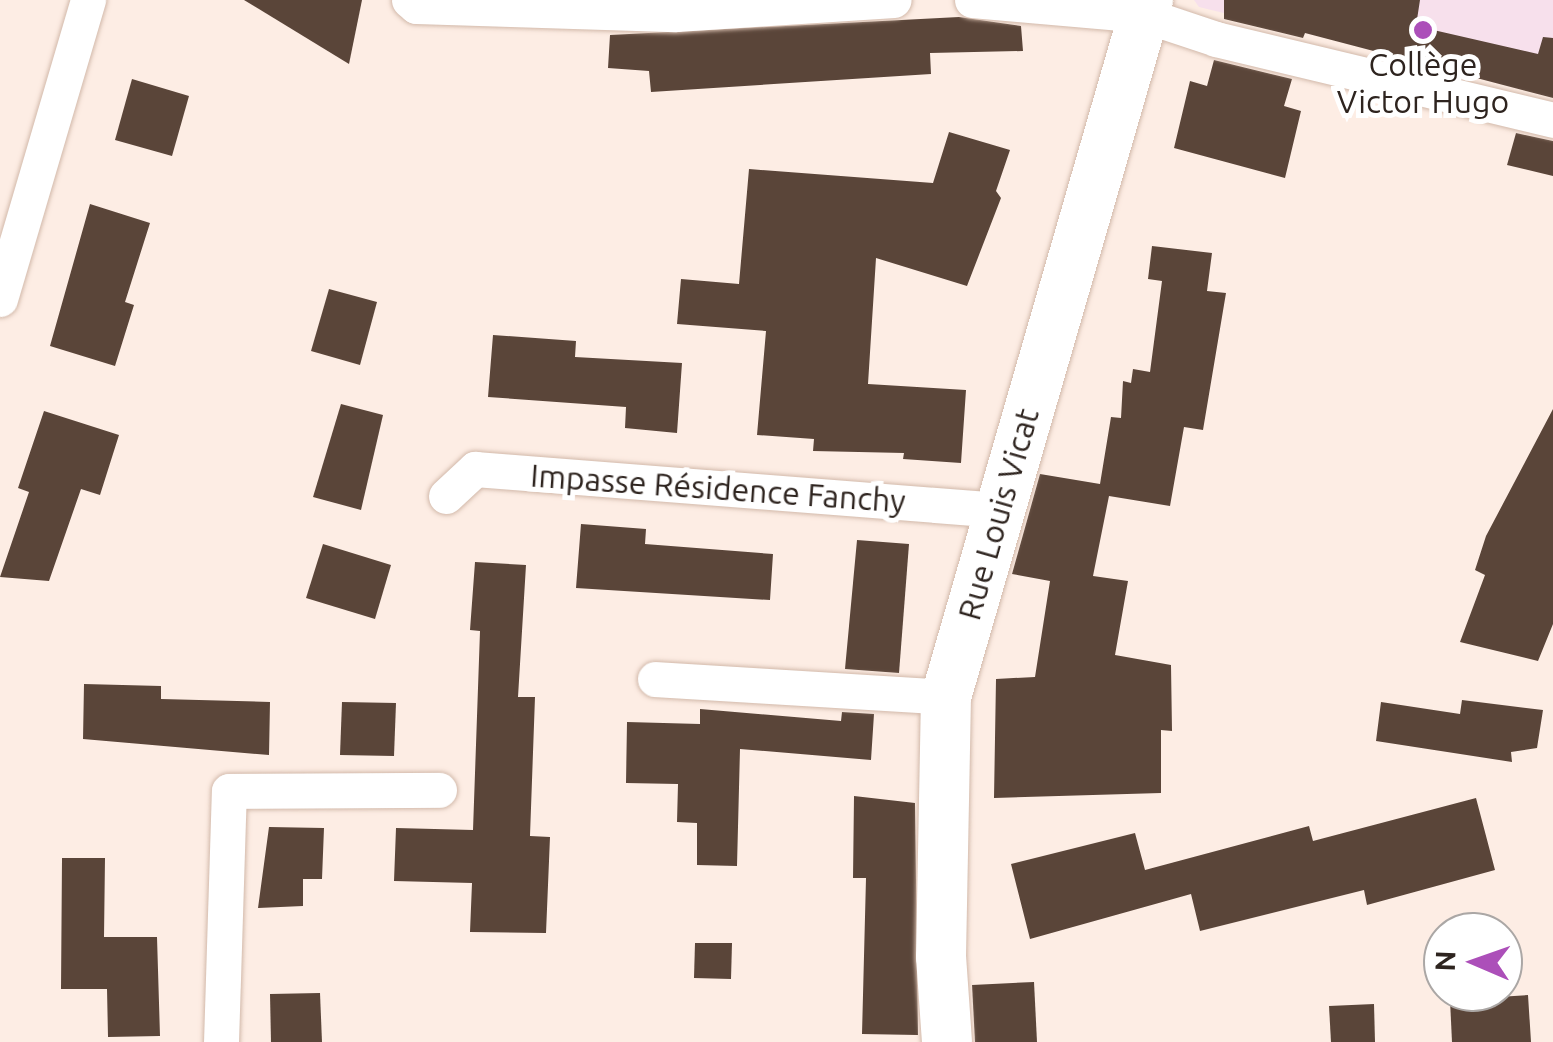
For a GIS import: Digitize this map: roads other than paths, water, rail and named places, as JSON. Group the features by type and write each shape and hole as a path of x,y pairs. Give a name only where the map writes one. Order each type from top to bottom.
{"street":[{"path":"0,300 88,0"},
{"path":"409,0 416,6 676,14 894,0"},
{"path":"972,0 1146,8 1216,39 1553,120"},
{"name":"Rue Louis Vicat","path":"947,1042 941,956 946,697 1146,8"},
{"name":"Impasse Résidence Fanchy","path":"446,496 475,469 1000,510"},
{"path":"655,679 946,697"},
{"path":"221,1042 229,791 439,790"}],"place":[{"name":"Collège Victor Hugo","path":"1423,30"}]}
